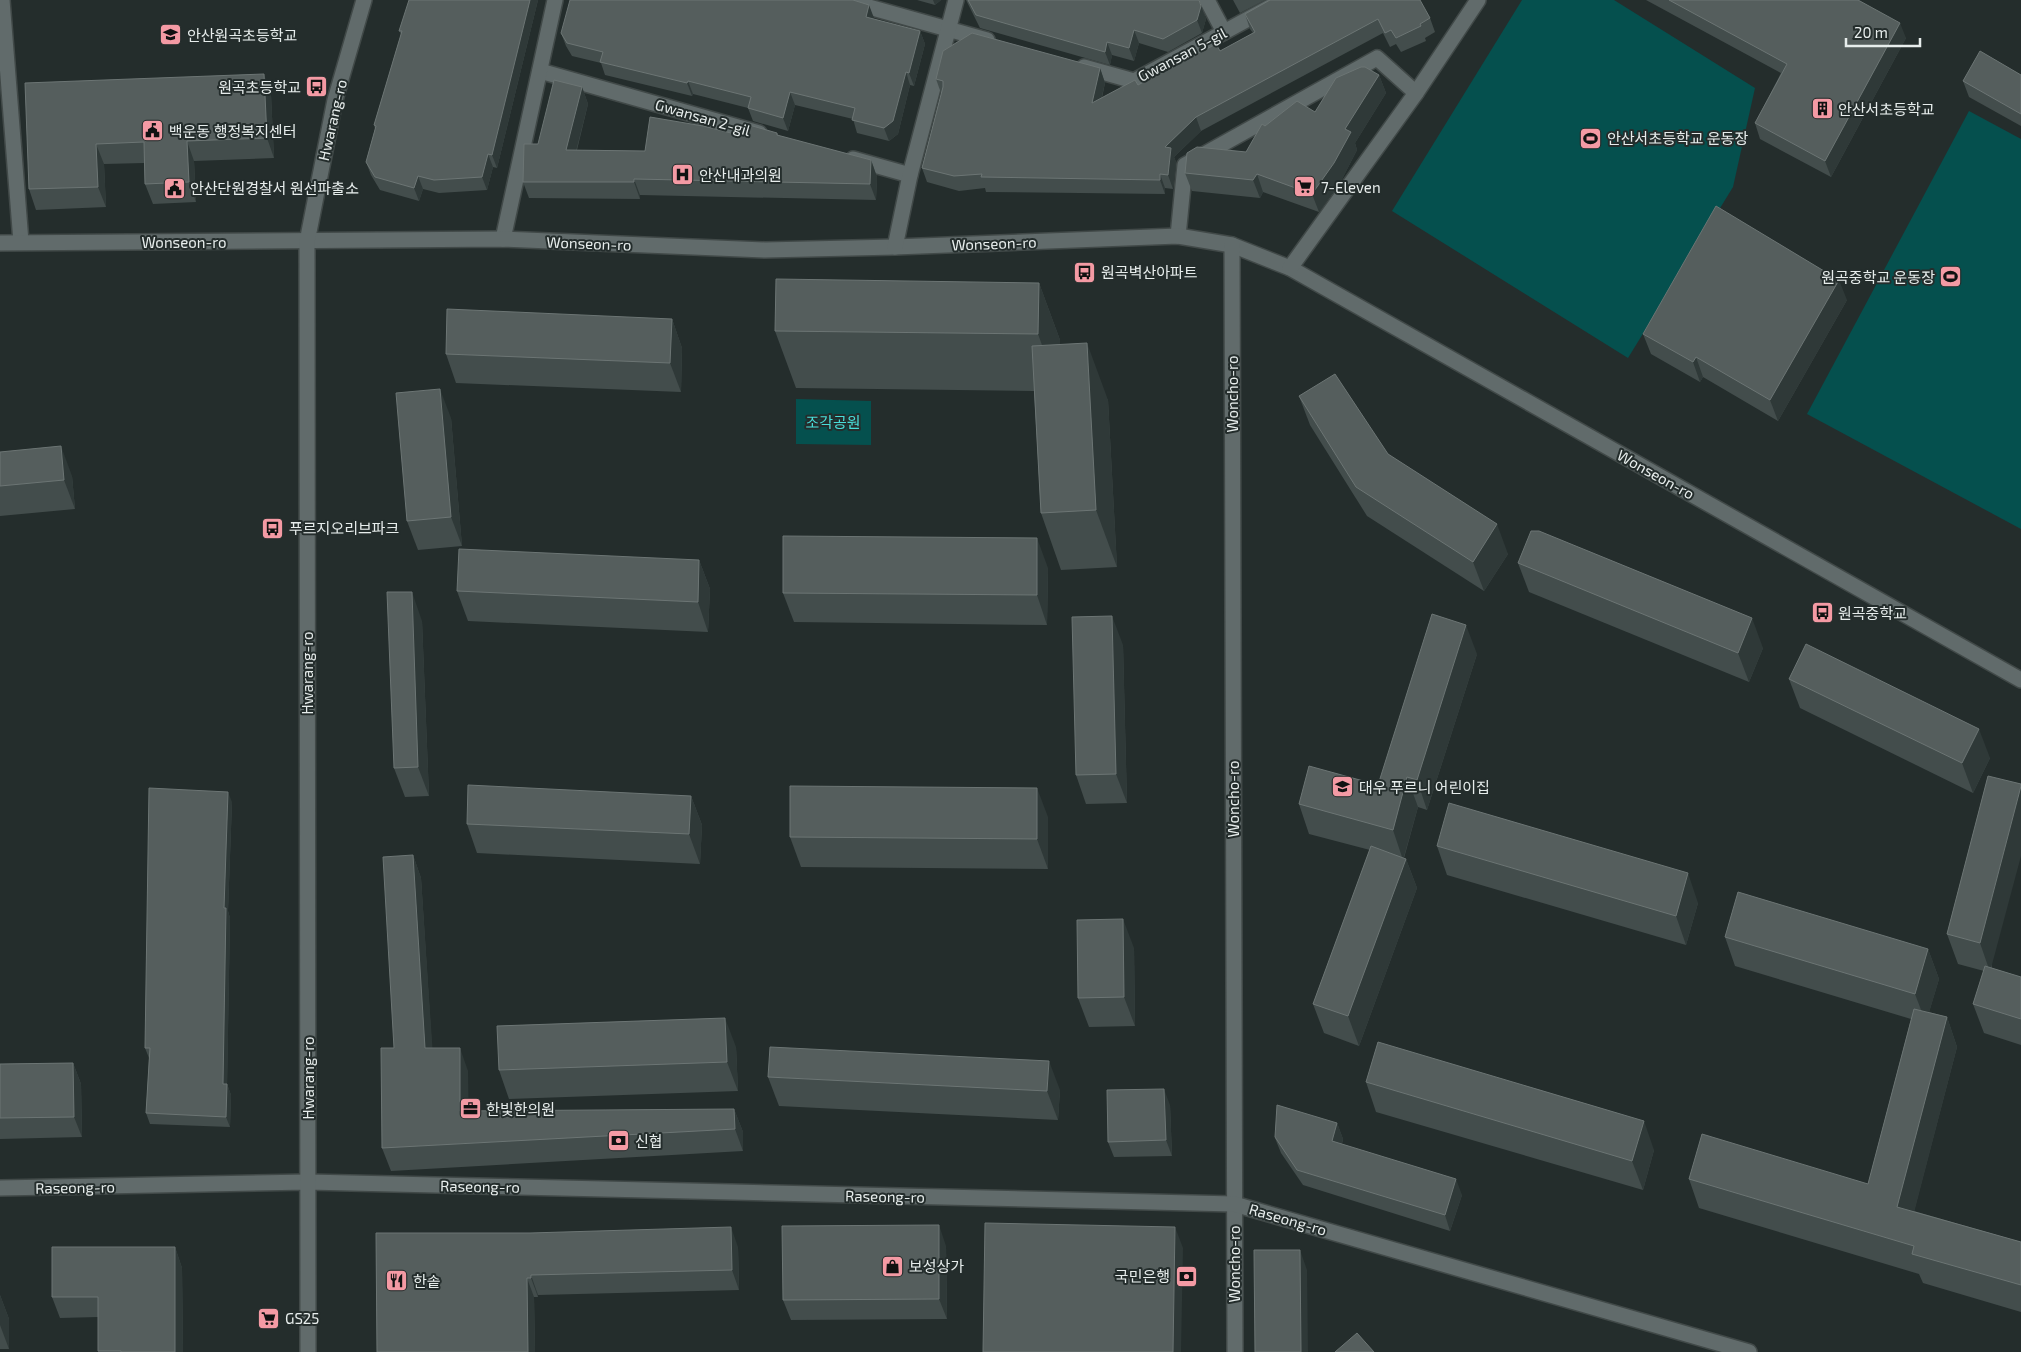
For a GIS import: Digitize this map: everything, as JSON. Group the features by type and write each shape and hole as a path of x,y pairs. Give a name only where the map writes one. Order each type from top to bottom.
{"street":[{"path":"2,0 2,21 21,242"},
{"name":"Hwarang-ro","path":"308,1352 307,242 335,100 364,0"},
{"path":"504,240 555,0"},
{"path":"844,0 1004,45"},
{"path":"895,247 910,175 956,0"},
{"path":"1207,0 1224,32"},
{"name":"Gwansan 5-gil","path":"1069,63 1134,81 1283,0"},
{"path":"1290,268 1416,93 1478,0"},
{"path":"1178,236 1185,165 1377,58 1416,93"},
{"name":"Gwansan 2-gil","path":"540,71 777,138"},
{"path":"843,156 910,175"},
{"name":"Wonseon-ro","path":"0,242 504,240 765,250 1178,236 1232,245 1290,268 2021,680"},
{"name":"Woncho-ro","path":"1232,245 1234,1352"},
{"name":"Raseong-ro","path":"0,1188 308,1182 1234,1204 1749,1352"}],"green space":[{"name":"안산서초등학교 운동장","path":"1522,0 1614,0 1755,88 1733,187 1628,358 1392,211"},
{"name":"원곡중학교 운동장","path":"1969,111 2021,139 2021,529 1807,414"},
{"name":"조각공원","path":"796,399 871,401 871,445 796,444"}],"building":[{"path":"409,0 530,0 492,155 488,154 482,177 434,180 418,176 414,188 375,177 366,162 376,126 374,125 402,31 399,31"},
{"path":"570,0 853,0 869,5 866,17 920,31 909,73 906,72 893,121 884,128 852,120 855,108 790,92 783,118 748,108 751,97 600,62 603,52 567,43 561,33"},
{"path":"968,0 1199,0 1201,6 1197,20 1163,39 1134,30 1129,48 1107,42 1105,52 976,15"},
{"path":"1270,0 1420,0 1430,18 1420,24 1421,26 1396,38 1391,30 1385,33 1378,19 1196,117 1165,147 1171,148 1168,175 1160,174 1160,180 981,177 982,174 954,176 922,168 943,87 943,81 936,79 943,51 972,33 1100,68 1092,103 1135,80 1138,85 1216,44 1220,51 1255,32 1245,14"},
{"name":"안산서초등학교","path":"1669,0 1858,0 1900,23 1825,161 1755,123 1787,64"},
{"path":"1980,51 2021,75 2021,114 1963,81"},
{"path":"1365,67 1379,75 1345,129 1351,132 1334,163 1312,194 1257,174 1253,180 1185,173 1187,153 1197,147 1246,152 1262,124 1265,126 1297,101 1315,112 1336,78"},
{"name":"백운동 행정복지센터","path":"264,74 267,138 187,141 189,182 145,184 144,142 96,144 98,187 29,189 25,83"},
{"path":"554,80 582,87 566,150 645,151 650,117 703,126 739,135 742,123 777,133 777,135 871,160 870,184 634,179 634,182 523,182 524,144 538,144"},
{"path":"1716,206 1839,280 1770,400 1696,357 1693,362 1643,334"},
{"path":"776,279 1039,283 1038,334 775,331"},
{"path":"447,309 672,319 670,363 446,354"},
{"path":"1087,343 1096,510 1041,513 1032,346"},
{"path":"1335,374 1388,454 1497,524 1473,562 1356,487 1299,396"},
{"path":"440,389 451,517 407,521 396,393"},
{"path":"61,446 64,480 0,486 0,452"},
{"path":"1531,531 1539,531 1752,618 1738,653 1518,563"},
{"path":"783,536 1037,538 1037,595 783,593"},
{"path":"459,549 699,560 698,602 457,591"},
{"path":"387,592 412,592 418,767 394,768"},
{"path":"1432,614 1466,625 1417,780 1407,777 1393,830 1299,804 1309,766 1378,785"},
{"path":"1112,616 1116,774 1076,775 1072,617"},
{"path":"1806,644 1979,729 1962,763 1789,679"},
{"path":"1988,776 2021,784 2021,786 1980,943 1947,934"},
{"path":"468,785 691,796 689,834 467,824"},
{"path":"790,786 1037,788 1037,839 790,837"},
{"path":"149,788 228,792 224,908 226,908 223,1084 227,1084 226,1117 146,1113 150,1048 145,1048"},
{"path":"1449,803 1688,873 1676,916 1437,846"},
{"path":"1371,846 1406,859 1348,1016 1313,1004"},
{"path":"413,855 425,1048 460,1048 460,1111 734,1109 735,1129 382,1148 381,1048 394,1048 383,857"},
{"path":"1738,892 1928,949 1915,994 1725,937"},
{"path":"1123,919 1124,997 1078,998 1077,920"},
{"path":"1985,966 2021,977 2021,1019 1973,1004"},
{"path":"1914,1009 1947,1017 1897,1207 2021,1242 2021,1285 1912,1254 1914,1246 1689,1179 1702,1134 1868,1184"},
{"path":"725,1018 727,1062 499,1070 497,1026"},
{"path":"1378,1042 1644,1121 1632,1161 1366,1082"},
{"path":"770,1047 1049,1061 1047,1091 768,1077"},
{"path":"73,1063 74,1117 0,1118 0,1064"},
{"path":"1164,1089 1166,1140 1108,1142 1107,1090"},
{"path":"1277,1105 1337,1123 1332,1141 1456,1179 1445,1215 1297,1170 1275,1137"},
{"path":"985,1223 1175,1227 1173,1352 983,1352"},
{"path":"939,1225 939,1299 783,1300 782,1226"},
{"path":"731,1227 732,1270 531,1275 531,1278 527,1278 528,1352 377,1352 376,1233 530,1233"},
{"path":"52,1247 175,1247 175,1352 98,1351 98,1297 52,1297"},
{"path":"1254,1250 1300,1250 1301,1352 1255,1352"},
{"path":"1357,1333 1374,1352 1335,1352"}],"place":[{"name":"안산원곡초등학교","path":"171,35"},
{"name":"원곡초등학교","path":"317,87"},
{"name":"안산서초등학교","path":"1822,109"},
{"name":"백운동 행정복지센터","path":"153,131"},
{"name":"안산서초등학교 운동장","path":"1591,138"},
{"name":"안산내과의원","path":"683,175"},
{"name":"7-Eleven","path":"1305,187"},
{"name":"안산단원경찰서 원선파출소","path":"174,188"},
{"name":"원곡벽산아파트","path":"1085,272"},
{"name":"원곡중학교 운동장","path":"1951,277"},
{"name":"푸르지오리브파크","path":"273,528"},
{"name":"원곡중학교","path":"1822,613"},
{"name":"대우 푸르니 어린이집","path":"1343,787"},
{"name":"한빛한의원","path":"470,1109"},
{"name":"신협","path":"619,1141"},
{"name":"보성상가","path":"893,1266"},
{"name":"국민은행","path":"1186,1276"},
{"name":"한솥","path":"397,1281"},
{"name":"GS25","path":"269,1318"}]}
